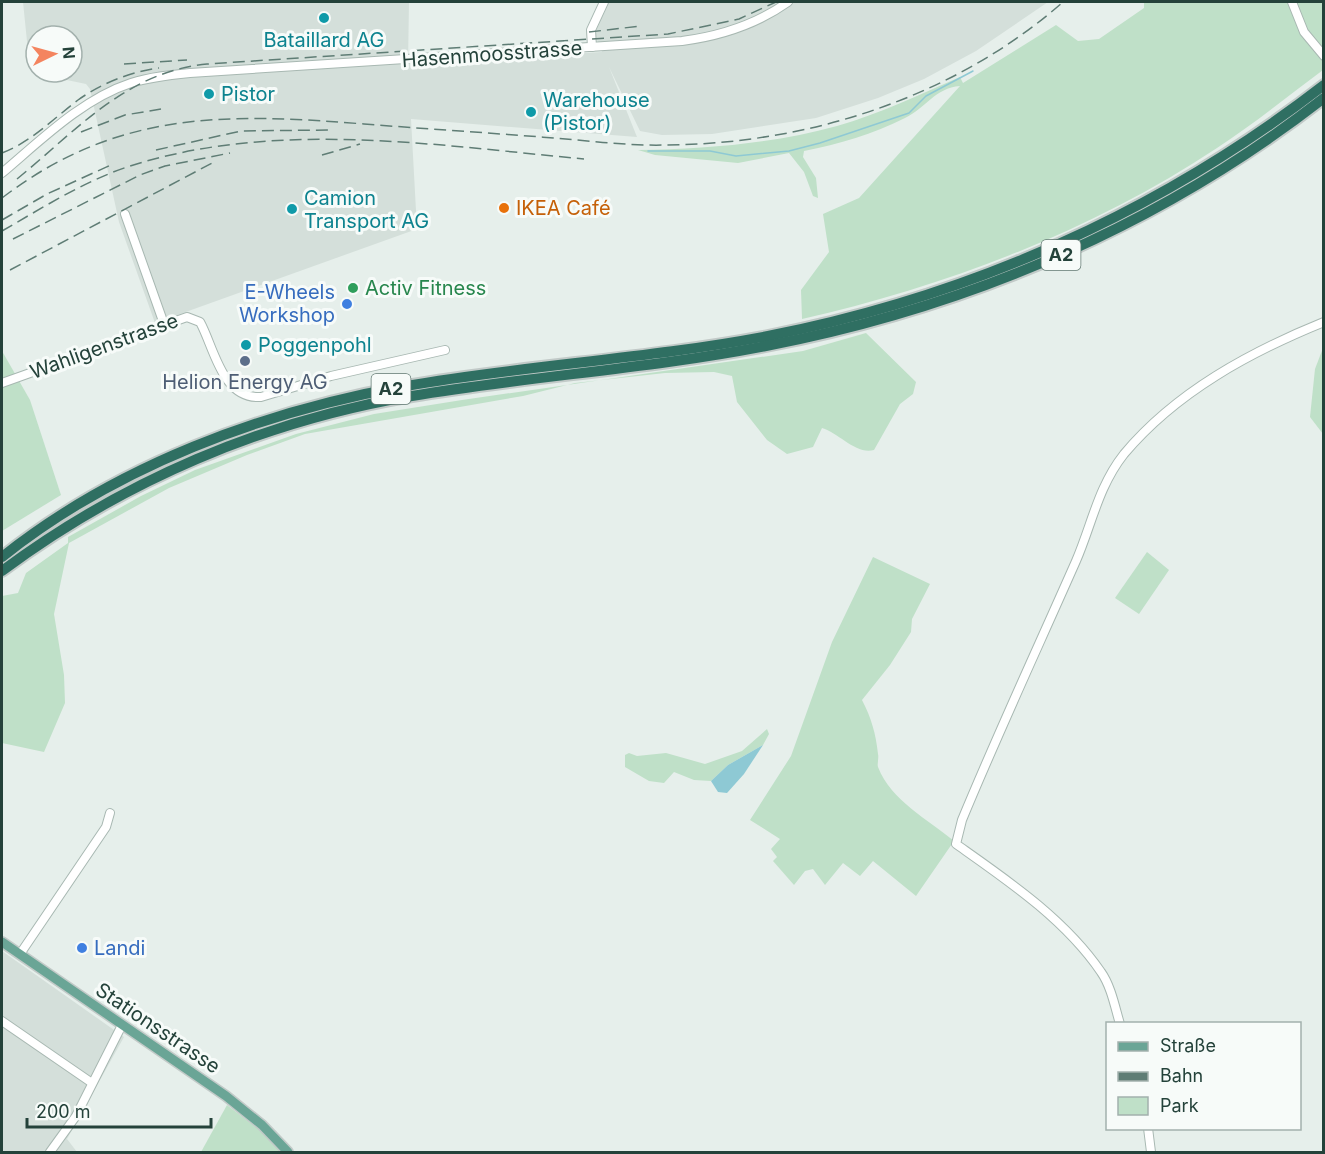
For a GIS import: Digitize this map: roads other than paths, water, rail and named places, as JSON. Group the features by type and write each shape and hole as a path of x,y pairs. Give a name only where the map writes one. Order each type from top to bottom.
{"highway":[{"name":"A2","path":"2,557 98,494 143,471 226,435 300,410 415,385 767,336 865,314 973,280 1071,239 1164,192 1251,138 1323,85"},
{"name":"A2","path":"2,571 69,524 121,494 203,455 301,421 409,396 770,346 870,323 979,289 1078,248 1170,201 1257,147 1323,99"}],"main road":[{"name":"Stationsstrasse","path":"2,942 121,1027 240,1107 288,1152"}],"street":[{"path":"591,47 591,30 604,2"},
{"name":"Hasenmoosstrasse","path":"2,173 94,101 123,86 147,78 190,73 673,42 714,35 754,21 788,2"},
{"path":"1292,2 1304,32 1323,56"},
{"path":"125,214 164,324"},
{"name":"Wahligenstrasse","path":"2,383 185,317 197,319 232,386 251,397 445,350"},
{"path":"1120,1022 1102,973 1072,937 1006,879 956,844 962,820 1077,559 1100,491 1115,466 1143,434 1211,379 1323,322"},
{"path":"20,954 106,827 110,813"},
{"path":"2,1021 92,1083"},
{"path":"50,1152 68,1129 121,1027"},
{"path":"1148,1130 1151,1152"}],"water":[{"path":"763,745 744,774 727,793 718,792 711,781 728,765"}],"waterway":[{"path":"648,151 710,151 736,156 789,151 909,113 926,96 973,71"}],"railway":[{"path":"17,179 104,106 152,78 178,69 207,64 668,34 739,19 776,2"},
{"path":"2,198 45,169 88,148 131,133 175,124 220,119 314,120 638,145 720,142 773,136 878,109 928,89 976,64 1021,35 1063,2"},
{"path":"589,32 641,26"},
{"path":"124,64 187,60"},
{"path":"2,153 32,136 97,88 127,75 159,68"},
{"path":"81,132 125,115 161,109"},
{"path":"156,150 241,131 328,130"},
{"path":"2,231 79,188 127,167 183,152 240,144 297,140 354,140 584,159"},
{"path":"322,155 360,144"},
{"path":"13,239 140,175 165,166 230,153"},
{"path":"10,270 214,162"},
{"path":"2,220 47,194 113,164"}],"place":[{"name":"Bataillard AG","path":"324,18"},
{"name":"Pistor","path":"209,94"},
{"name":"Warehouse (Pistor)","path":"531,112"},
{"name":"IKEA Café","path":"504,208"},
{"name":"Camion Transport AG","path":"292,209"},
{"name":"Activ Fitness","path":"353,288"},
{"name":"E-Wheels Workshop","path":"347,304"},
{"name":"Poggenpohl","path":"246,345"},
{"name":"Helion Energy AG","path":"245,361"},
{"name":"Landi","path":"82,948"}]}
